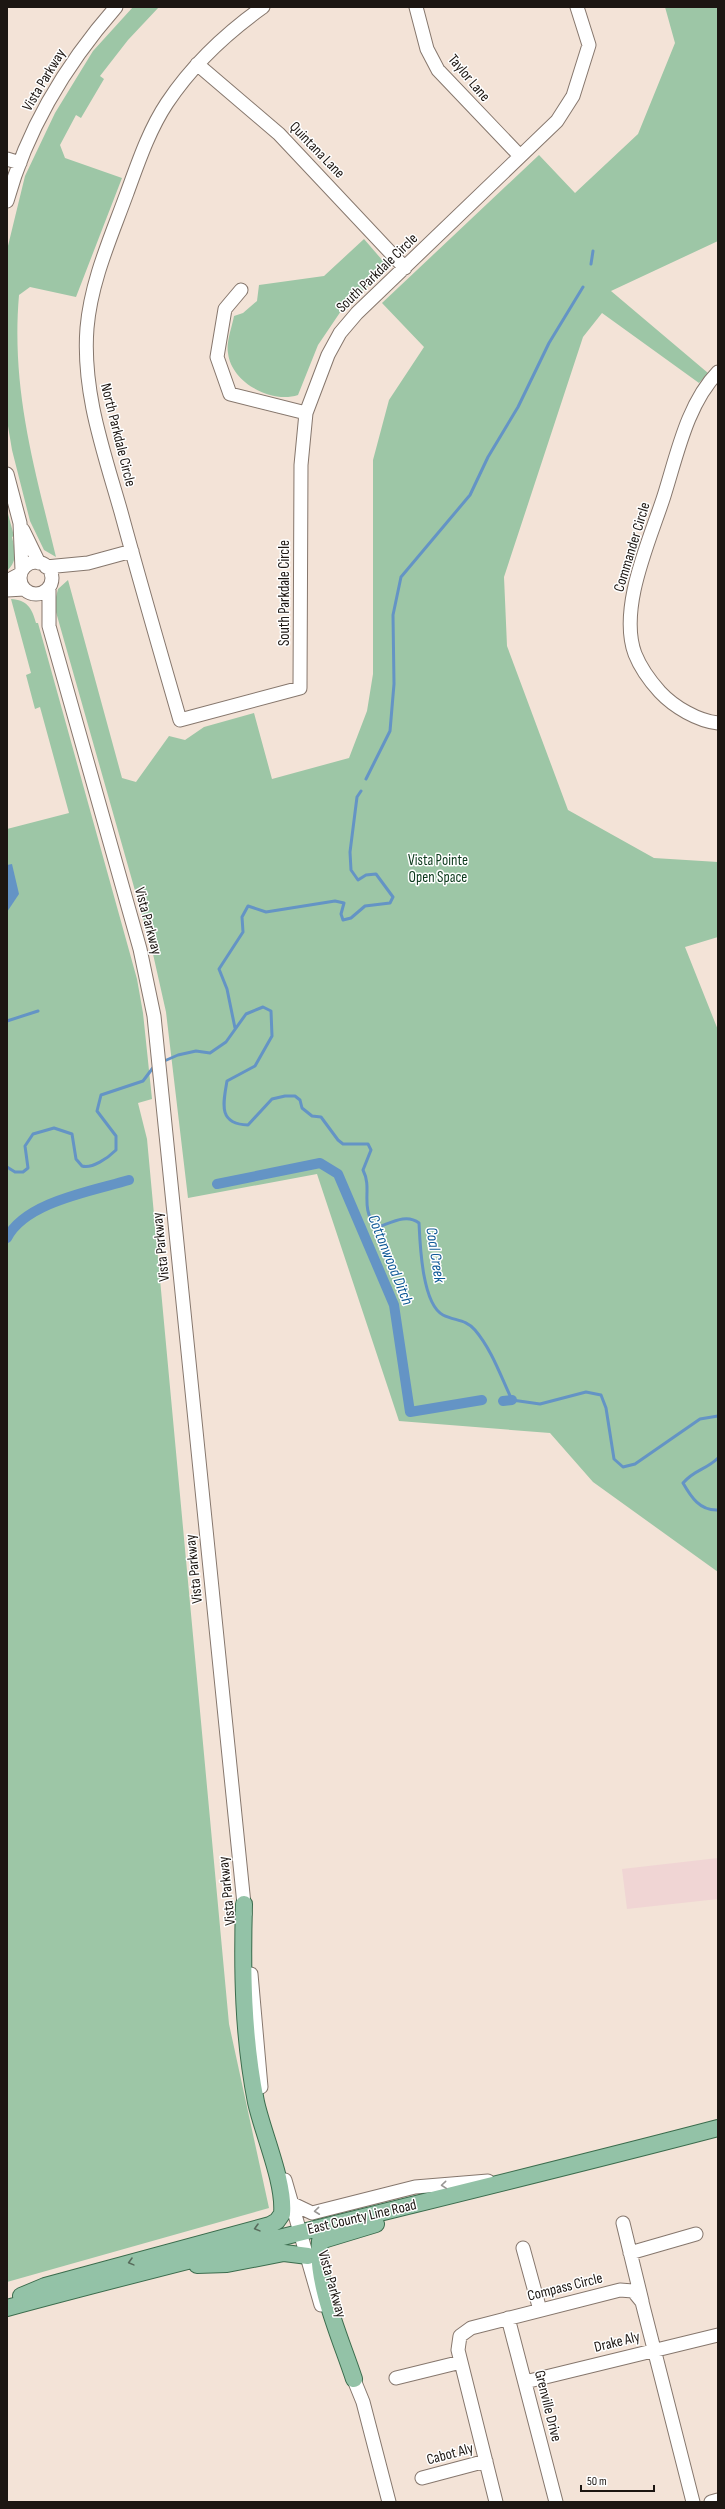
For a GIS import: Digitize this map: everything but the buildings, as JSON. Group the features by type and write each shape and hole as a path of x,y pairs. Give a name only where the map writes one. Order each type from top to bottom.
{"main road":[{"path":"7,2301 45,2286 270,2224 277,2221 282,2214 281,2194 253,2085 242,1978 244,1904"},
{"name":"East County Line Road","path":"7,2308 300,2232 525,2178 718,2128"},
{"path":"666,2142 718,2132"},
{"path":"354,2379 330,2303 318,2258 320,2241 525,2178"},
{"path":"167,2266 227,2264 284,2253 308,2256"}],"street":[{"name":"Vista Parkway","path":"7,201 20,163 44,109 82,49 116,7"},
{"name":"North Parkdale Circle","path":"232,706 180,720 93,414 86,353 87,326 91,300 102,261 145,146 166,104 197,64 230,31 263,7"},
{"name":"Taylor Lane","path":"416,7 428,49 438,70 520,156"},
{"name":"South Parkdale Circle","path":"232,706 300,688 301,464 306,413 315,383 340,333 356,313 405,268 557,121 573,96 589,45 577,7"},
{"name":"Quintana Lane","path":"197,64 279,134 405,268"},
{"path":"7,159 20,163"},
{"path":"241,290 225,309 217,357 230,394 306,413"},
{"name":"Commander Circle","path":"718,372 706,384 695,406 676,458 632,598 631,627 635,654 648,677 666,699 688,713 718,722"},
{"path":"7,474 20,524 21,572 28,591"},
{"path":"20,524 43,565 50,571 50,584"},
{"path":"7,581 21,572 30,563 43,565 88,563 132,551"},
{"path":"7,590 42,593 50,584 88,563"},
{"name":"Vista Parkway","path":"49,626 50,584"},
{"name":"Vista Parkway","path":"28,591 49,626 140,949 154,1016 244,1904 261,2090 291,2203 308,2256 327,2325 354,2379 363,2402 389,2502"},
{"path":"291,2203 312,2212 415,2187 525,2178"},
{"path":"623,2223 693,2502"},
{"path":"630,2253 696,2234"},
{"path":"523,2248 540,2310"},
{"name":"Compass Circle","path":"496,2502 458,2350 460,2336 471,2328 620,2290 633,2291 642,2302"},
{"name":"Grenville Drive","path":"508,2318 556,2502"},
{"name":"Drake Aly","path":"525,2382 655,2349 718,2335"},
{"path":"396,2378 461,2362"},
{"name":"Cabot Aly","path":"422,2478 486,2461"},
{"path":"711,2502 718,2500"}],"shaded area":[{"path":"718,1858 718,1899 627,1909 622,1869"}],"green space":[{"path":"133,7 159,7 128,40 100,76 104,79 81,118 76,115 60,145 65,158 122,178 76,297 30,287 19,295 17,330 21,395 26,427 56,557 44,550 30,521 12,450 7,420 7,250 25,176 55,113 93,51"},
{"name":"Vista Pointe Open Space","path":"665,7 718,7 718,241 611,291 708,373 699,383 602,313 583,337 504,577 507,646 568,810 654,858 718,862 718,937 685,947 718,1030 718,1572 593,1482 550,1433 399,1421 317,1174 188,1198 166,1012 153,954 54,605 58,589 68,580 122,778 136,782 169,736 185,740 204,727 254,713 272,779 349,758 367,711 373,674 373,460 389,400 424,347 382,303 539,155 575,193 638,134 675,43"},
{"path":"364,239 383,261 381,274 341,311 318,345 298,395 287,397 276,396 254,388 244,381 236,373 231,364 228,353 228,339 234,316 243,313 257,301 259,285 324,276"},
{"path":"7,510 14,536 12,537 15,555 13,563 7,571"},
{"path":"11,599 25,603 31,609 36,623 38,623 137,979 143,1013 152,1099 138,1103 147,1139 229,2024 269,2208 7,2282 7,829 69,813 40,707 35,709 26,675 31,673"}],"water":[{"path":"12,864 19,894 7,912 7,865"}],"waterway":[{"path":"591,264 593,251"},
{"path":"366,779 390,731 394,684 393,615 401,577 470,495 488,457 518,407 549,343 583,287"},
{"path":"235,1028 227,989 219,969 243,932 242,917 248,906 266,912 335,901 344,903 341,914 343,920 351,918 365,906 390,903 393,897 376,874 366,875 358,880 351,870 350,852 357,797 361,791"},
{"name":"Coal Creek","path":"162,1062 178,1055 196,1051 210,1053 226,1042 246,1014 263,1007 271,1011 272,1036 255,1066 227,1081 224,1097 227,1117 238,1124 248,1125 272,1099 285,1096 295,1096 300,1100 302,1108 312,1116 321,1117 338,1140 343,1144 368,1144 371,1150 363,1170 366,1177 367,1205 371,1220 376,1228 404,1219 414,1220 419,1223 421,1258 426,1287 436,1309 447,1317 472,1326 481,1338 496,1364 512,1400 540,1404 586,1392 601,1395 606,1408 614,1459 623,1467 635,1464 700,1419 718,1416"},
{"path":"7,1021 38,1011"},
{"name":"Coal Creek","path":"7,1167 15,1172 23,1172 28,1168 25,1146 33,1134 54,1128 72,1134 76,1159 82,1166 90,1166 109,1156 116,1150 116,1136 97,1111 101,1095 143,1081 155,1065"},
{"name":"Cottonwood Ditch","path":"217,1184 320,1163 338,1174 394,1305 410,1412 482,1400"},
{"name":"Cottonwood Ditch","path":"7,1238 16,1226 28,1215 44,1207 79,1194 129,1180"},
{"name":"Cottonwood Ditch","path":"503,1401 512,1400"},
{"name":"Coal Creek","path":"718,1458 687,1478 683,1483 689,1493 701,1506 712,1510 718,1510"}]}
